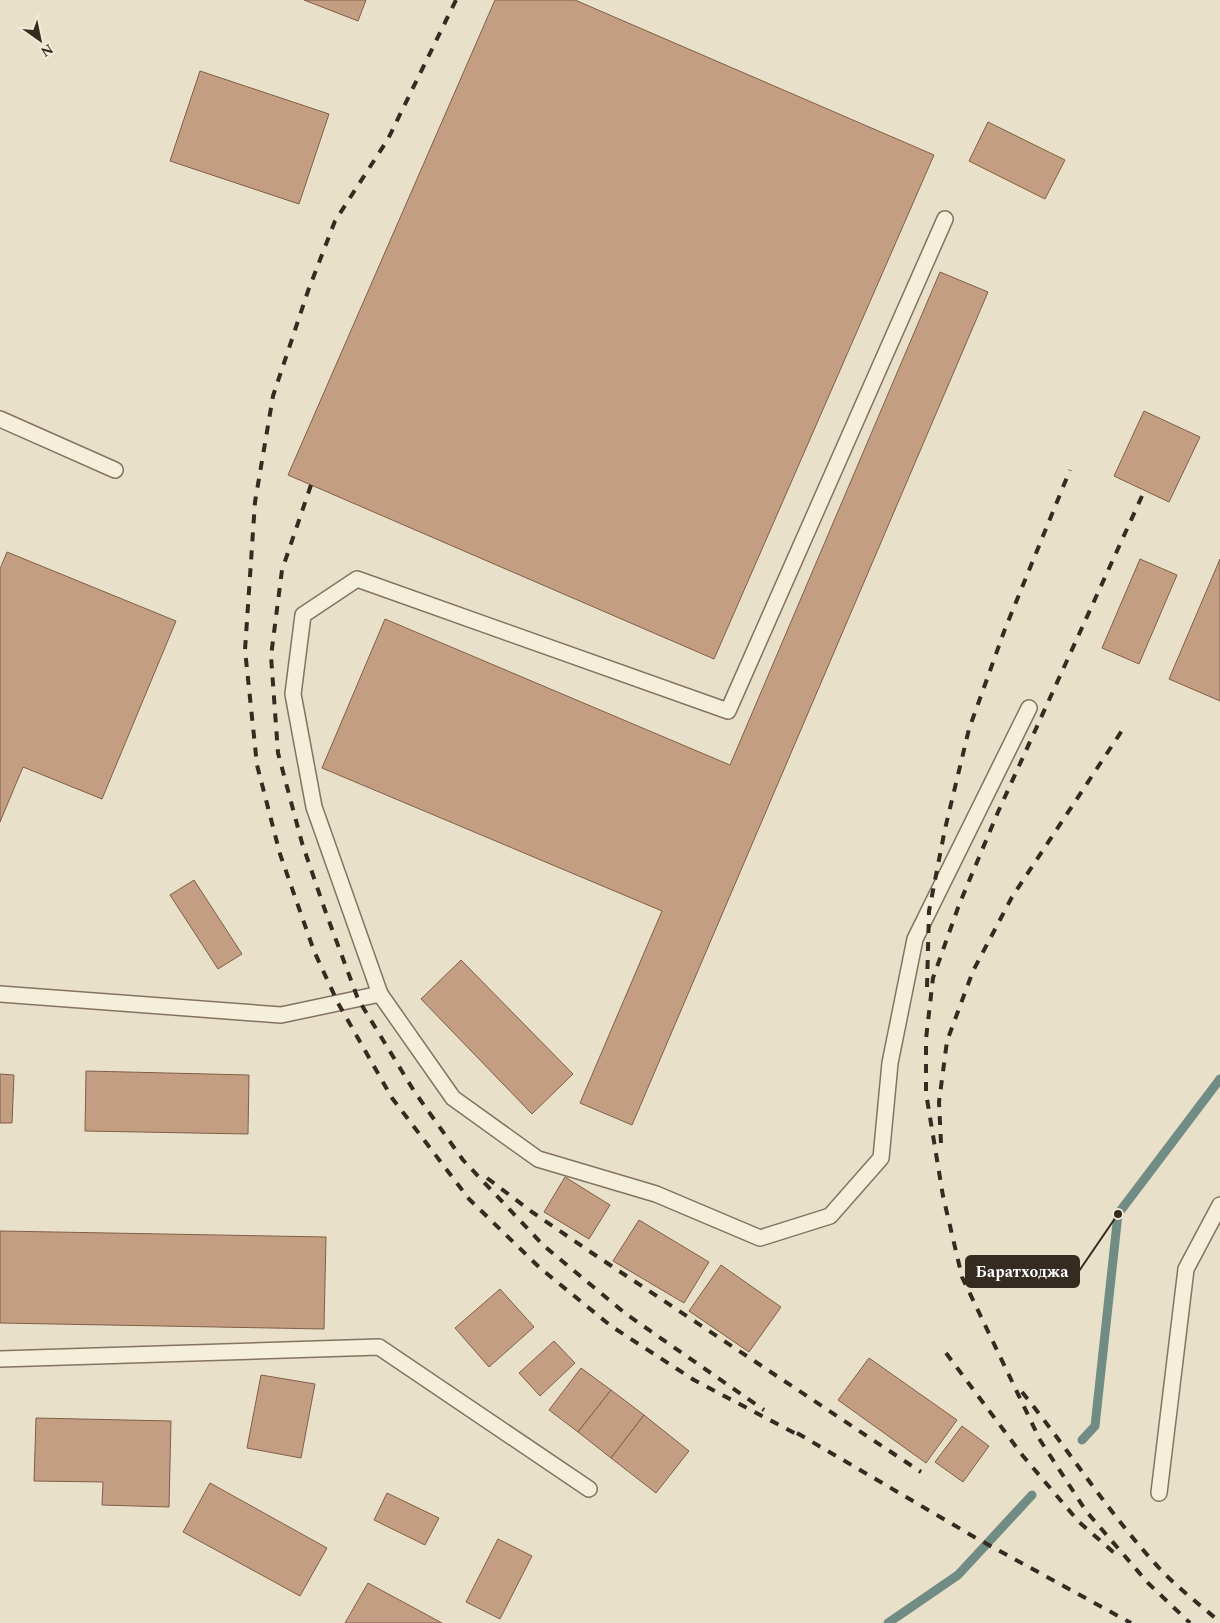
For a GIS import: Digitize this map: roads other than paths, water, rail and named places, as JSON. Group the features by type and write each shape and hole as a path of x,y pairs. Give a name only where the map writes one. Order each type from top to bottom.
{"lane":[{"path":"945,219 728,711 357,579 303,615 293,694 314,807 380,994 453,1098 538,1159 656,1194 760,1238 830,1216 881,1158 890,1063 914,939 1029,708"},
{"path":"0,419 115,470"},
{"path":"0,994 281,1014 380,994"},
{"path":"1159,1493 1186,1269 1220,1205"},
{"path":"0,1358 379,1347 588,1489"}],"waterway":[{"path":"1082,1440 1095,1426 1118,1214 1220,1079"},
{"path":"888,1623 958,1575 1032,1495"}],"railway":[{"path":"456,0 388,139 335,221 308,291 273,396 255,502 245,650 257,765 280,854 314,951 338,1003 392,1098 469,1199 540,1268 611,1326 694,1380 802,1437"},
{"path":"927,987 929,911 945,829 969,729 1005,629 1070,470"},
{"path":"311,485 282,570 271,656 278,753 302,843 358,999 414,1091 463,1160 544,1246 626,1314 764,1410"},
{"path":"1142,496 998,812 959,905 933,978 926,1039 926,1093 943,1196 962,1277 1040,1440 1086,1511 1148,1583 1190,1623"},
{"path":"941,1143 939,1102 947,1041 973,971 1012,897 1125,726"},
{"path":"487,1178 532,1212 595,1255 921,1472"},
{"path":"946,1353 1023,1456 1079,1522 1120,1558"},
{"path":"1022,1392 1141,1548 1174,1583 1220,1622"},
{"path":"797,1433 976,1538 1131,1623"}],"place":[{"name":"Баратходжа","path":"1118,1214"}]}
